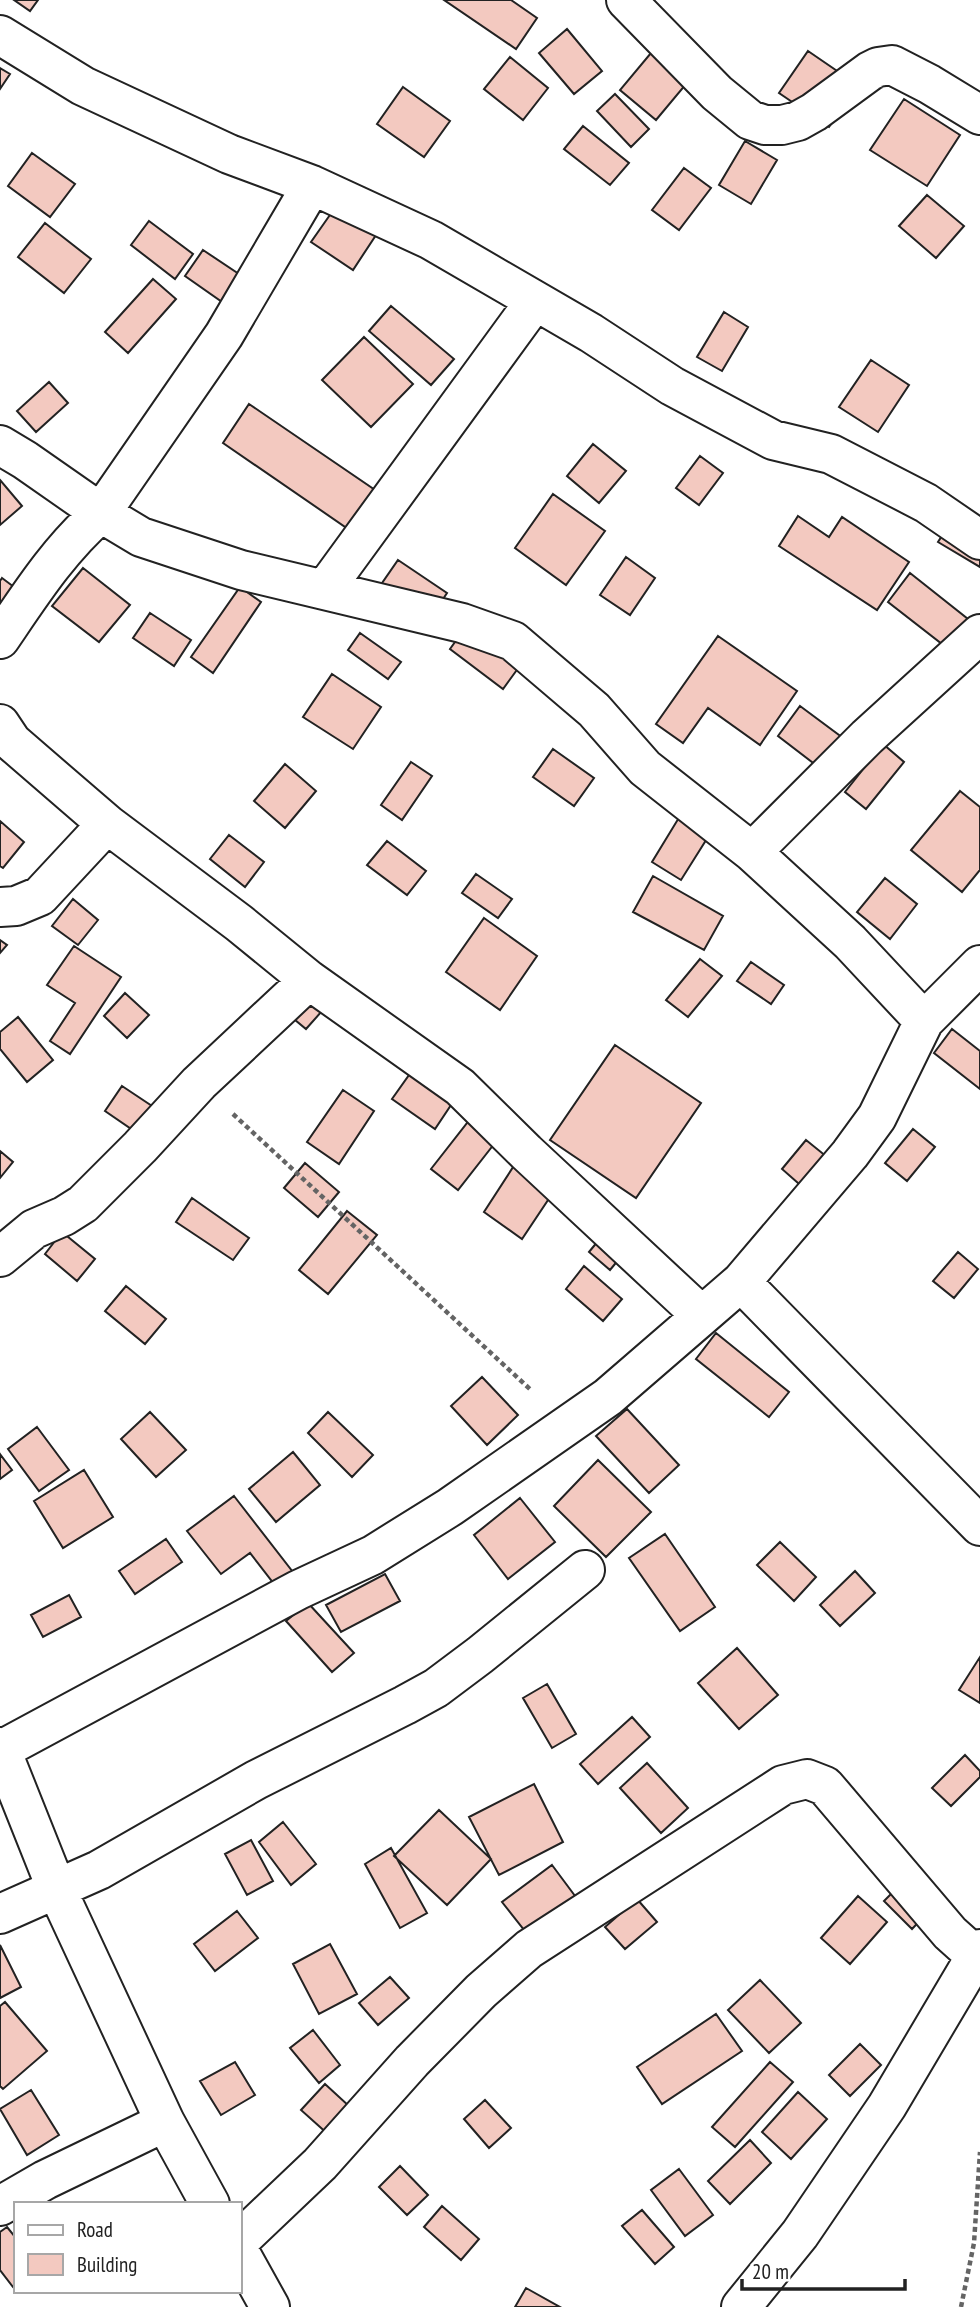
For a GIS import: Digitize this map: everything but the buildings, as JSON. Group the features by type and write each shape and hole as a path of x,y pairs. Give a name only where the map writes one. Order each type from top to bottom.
{"street":[{"path":"626,0 717,93 751,121 765,125 782,125 798,121 870,71 892,65 980,115"},
{"path":"0,35 83,86 229,154 312,185 431,240 590,333 672,386 773,440 831,454 926,503 980,540"},
{"path":"0,639 64,551 81,530 101,513 224,335 312,185"},
{"path":"325,589 535,301"},
{"path":"0,445 141,537 228,566 462,623 513,641 594,710 645,768 752,852 850,942 924,1021"},
{"path":"752,852 867,737 980,634"},
{"path":"0,724 12,742 107,824 208,899 309,980 460,1087 701,1315"},
{"path":"0,907 16,906 40,896 107,824"},
{"path":"209,2202 165,2122 58,1889 1,1748 298,1590 373,1555 450,1507 608,1397 741,1282 850,1154 877,1117 924,1021 980,965"},
{"path":"0,1257 34,1229 83,1204 199,1083 309,980"},
{"path":"741,1282 980,1526"},
{"path":"0,1914 99,1870 256,1780 436,1688 585,1570"},
{"path":"242,2238 320,2165 412,2061 481,1992 530,1949 783,1785 807,1779 825,1786 950,1933 978,1955 887,2106 800,2234 741,2307"},
{"path":"5,2197 165,2122"},
{"path":"242,2257 270,2307"}],"path":[{"path":"199,1083 570,1426"},
{"path":"961,2307 974,2244 980,2152"}]}
